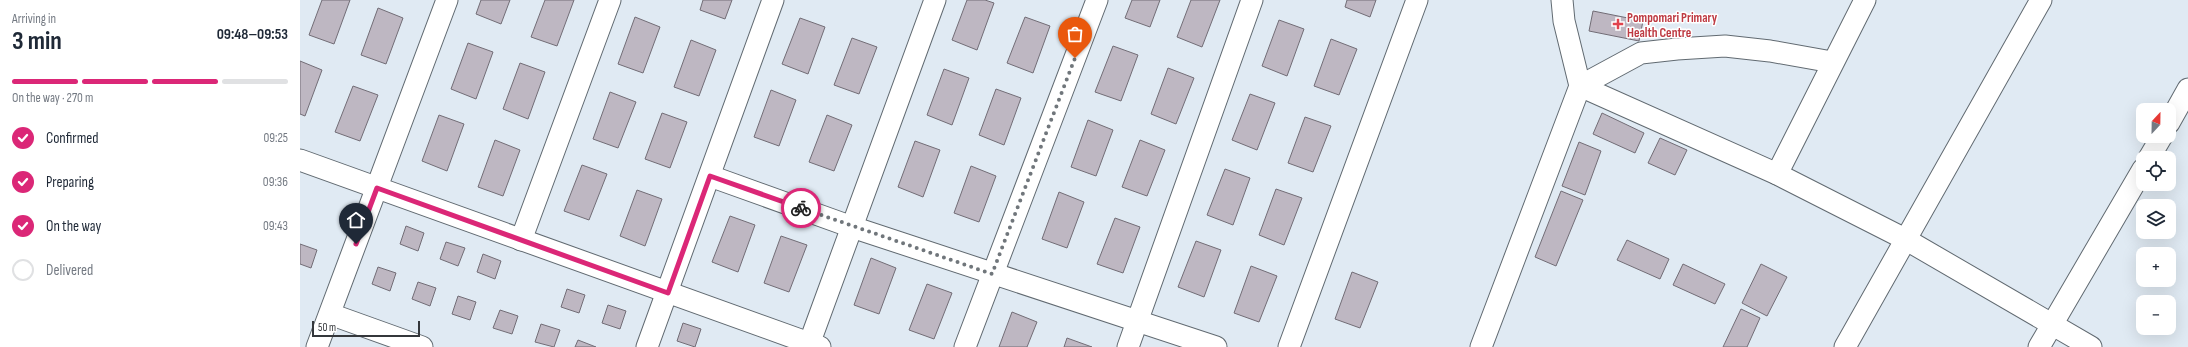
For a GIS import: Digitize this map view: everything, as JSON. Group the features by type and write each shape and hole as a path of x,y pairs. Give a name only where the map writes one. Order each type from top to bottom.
{"street":[{"path":"317,347 447,0"},
{"path":"521,240 610,0"},
{"path":"647,347 668,293 773,0"},
{"path":"300,160 813,346 852,227 935,0"},
{"path":"965,347 1097,0"},
{"path":"1128,347 1252,0"},
{"path":"1289,347 1417,0"},
{"path":"1481,347 1580,86 1564,21 1562,0"},
{"path":"1777,174 1832,62 1865,0"},
{"path":"1845,347 2041,0"},
{"path":"1580,86 1641,53 1678,49 1725,46 1770,51 1832,62"},
{"path":"1580,86 1777,174 1905,239 2091,347"},
{"path":"2176,110 2188,89"},
{"path":"710,176 852,227 1216,347"},
{"path":"2039,347 2136,181"},
{"path":"330,314 422,347"}],"building":[{"path":"322,0 350,0 334,44 309,35"},
{"path":"481,0 510,0 501,24 476,14"},
{"path":"545,0 574,0 557,46 531,37"},
{"path":"703,0 732,0 725,19 700,10"},
{"path":"967,0 985,0 994,3 977,50 952,40"},
{"path":"1132,0 1160,0 1150,27 1125,18"},
{"path":"1191,0 1220,0 1202,47 1177,37"},
{"path":"1347,0 1376,0 1370,17 1345,7"},
{"path":"378,8 403,18 386,64 361,55"},
{"path":"1593,11 1643,21 1639,41 1589,31"},
{"path":"635,17 660,27 643,73 618,64"},
{"path":"1025,17 1050,26 1033,73 1007,63"},
{"path":"800,18 825,27 808,74 782,64"},
{"path":"1279,20 1304,29 1287,76 1262,66"},
{"path":"852,38 877,47 859,94 834,85"},
{"path":"1331,39 1357,49 1339,95 1314,86"},
{"path":"691,40 716,50 699,96 674,87"},
{"path":"468,43 493,52 476,99 451,89"},
{"path":"1113,46 1138,55 1121,101 1095,92"},
{"path":"300,61 322,70 305,116 300,114"},
{"path":"520,63 545,72 528,119 503,109"},
{"path":"1168,68 1194,78 1176,124 1151,114"},
{"path":"944,69 969,78 952,125 927,115"},
{"path":"353,86 378,95 360,141 335,132"},
{"path":"996,89 1021,98 1004,145 979,135"},
{"path":"771,90 796,100 779,146 754,137"},
{"path":"610,92 636,102 618,148 593,139"},
{"path":"1250,94 1275,103 1257,150 1232,140"},
{"path":"662,113 687,122 670,168 645,159"},
{"path":"1602,113 1644,133 1635,153 1593,134"},
{"path":"439,115 464,124 447,171 422,161"},
{"path":"827,115 852,125 834,171 809,162"},
{"path":"1305,117 1331,126 1313,172 1288,163"},
{"path":"1088,120 1113,130 1096,176 1071,167"},
{"path":"1660,138 1687,150 1675,175 1648,163"},
{"path":"495,140 520,150 503,196 478,187"},
{"path":"1140,140 1165,150 1147,196 1122,187"},
{"path":"915,141 940,150 923,197 898,187"},
{"path":"1579,142 1601,151 1585,195 1562,186"},
{"path":"582,165 607,174 589,220 564,211"},
{"path":"971,166 996,176 979,222 954,213"},
{"path":"1225,169 1250,178 1233,225 1207,215"},
{"path":"1276,189 1302,198 1284,245 1259,235"},
{"path":"637,190 662,199 645,246 620,236"},
{"path":"1561,191 1583,200 1556,266 1535,257"},
{"path":"1059,192 1084,202 1067,248 1042,239"},
{"path":"730,216 755,225 738,272 712,262"},
{"path":"1115,218 1140,227 1123,273 1097,264"},
{"path":"406,226 424,233 418,251 400,244"},
{"path":"781,236 807,245 789,292 764,283"},
{"path":"1627,240 1669,259 1660,279 1617,260"},
{"path":"1196,241 1221,250 1204,297 1178,287"},
{"path":"446,242 465,248 458,266 440,259"},
{"path":"300,244 317,250 311,268 300,264"},
{"path":"483,254 501,261 495,279 477,272"},
{"path":"871,258 896,268 879,314 854,305"},
{"path":"1683,264 1725,284 1715,304 1673,285"},
{"path":"1761,264 1787,277 1767,316 1742,303"},
{"path":"1251,266 1277,276 1259,322 1234,313"},
{"path":"378,267 396,273 390,291 372,284"},
{"path":"1352,272 1378,282 1360,328 1335,319"},
{"path":"418,282 436,288 430,306 412,299"},
{"path":"927,284 952,293 934,339 909,330"},
{"path":"567,289 585,295 579,313 561,307"},
{"path":"458,296 476,302 470,320 452,314"},
{"path":"608,305 626,311 620,329 602,323"},
{"path":"1741,309 1760,318 1747,347 1723,347"},
{"path":"500,310 518,316 512,334 493,328"},
{"path":"1012,312 1037,322 1027,347 999,347"},
{"path":"683,323 701,329 695,347 677,341"},
{"path":"541,324 560,330 554,347 535,342"},
{"path":"1067,338 1092,347 1064,347"},
{"path":"578,340 596,347 575,347"}],"way so far":[{"path":"801,208 852,227 992,274 1075,58"}],"place":[{"name":"Pompomari Primary Health Centre","path":"1618,24"}],"route":[{"path":"356,244 377,188 668,293 710,176 801,208"}]}
